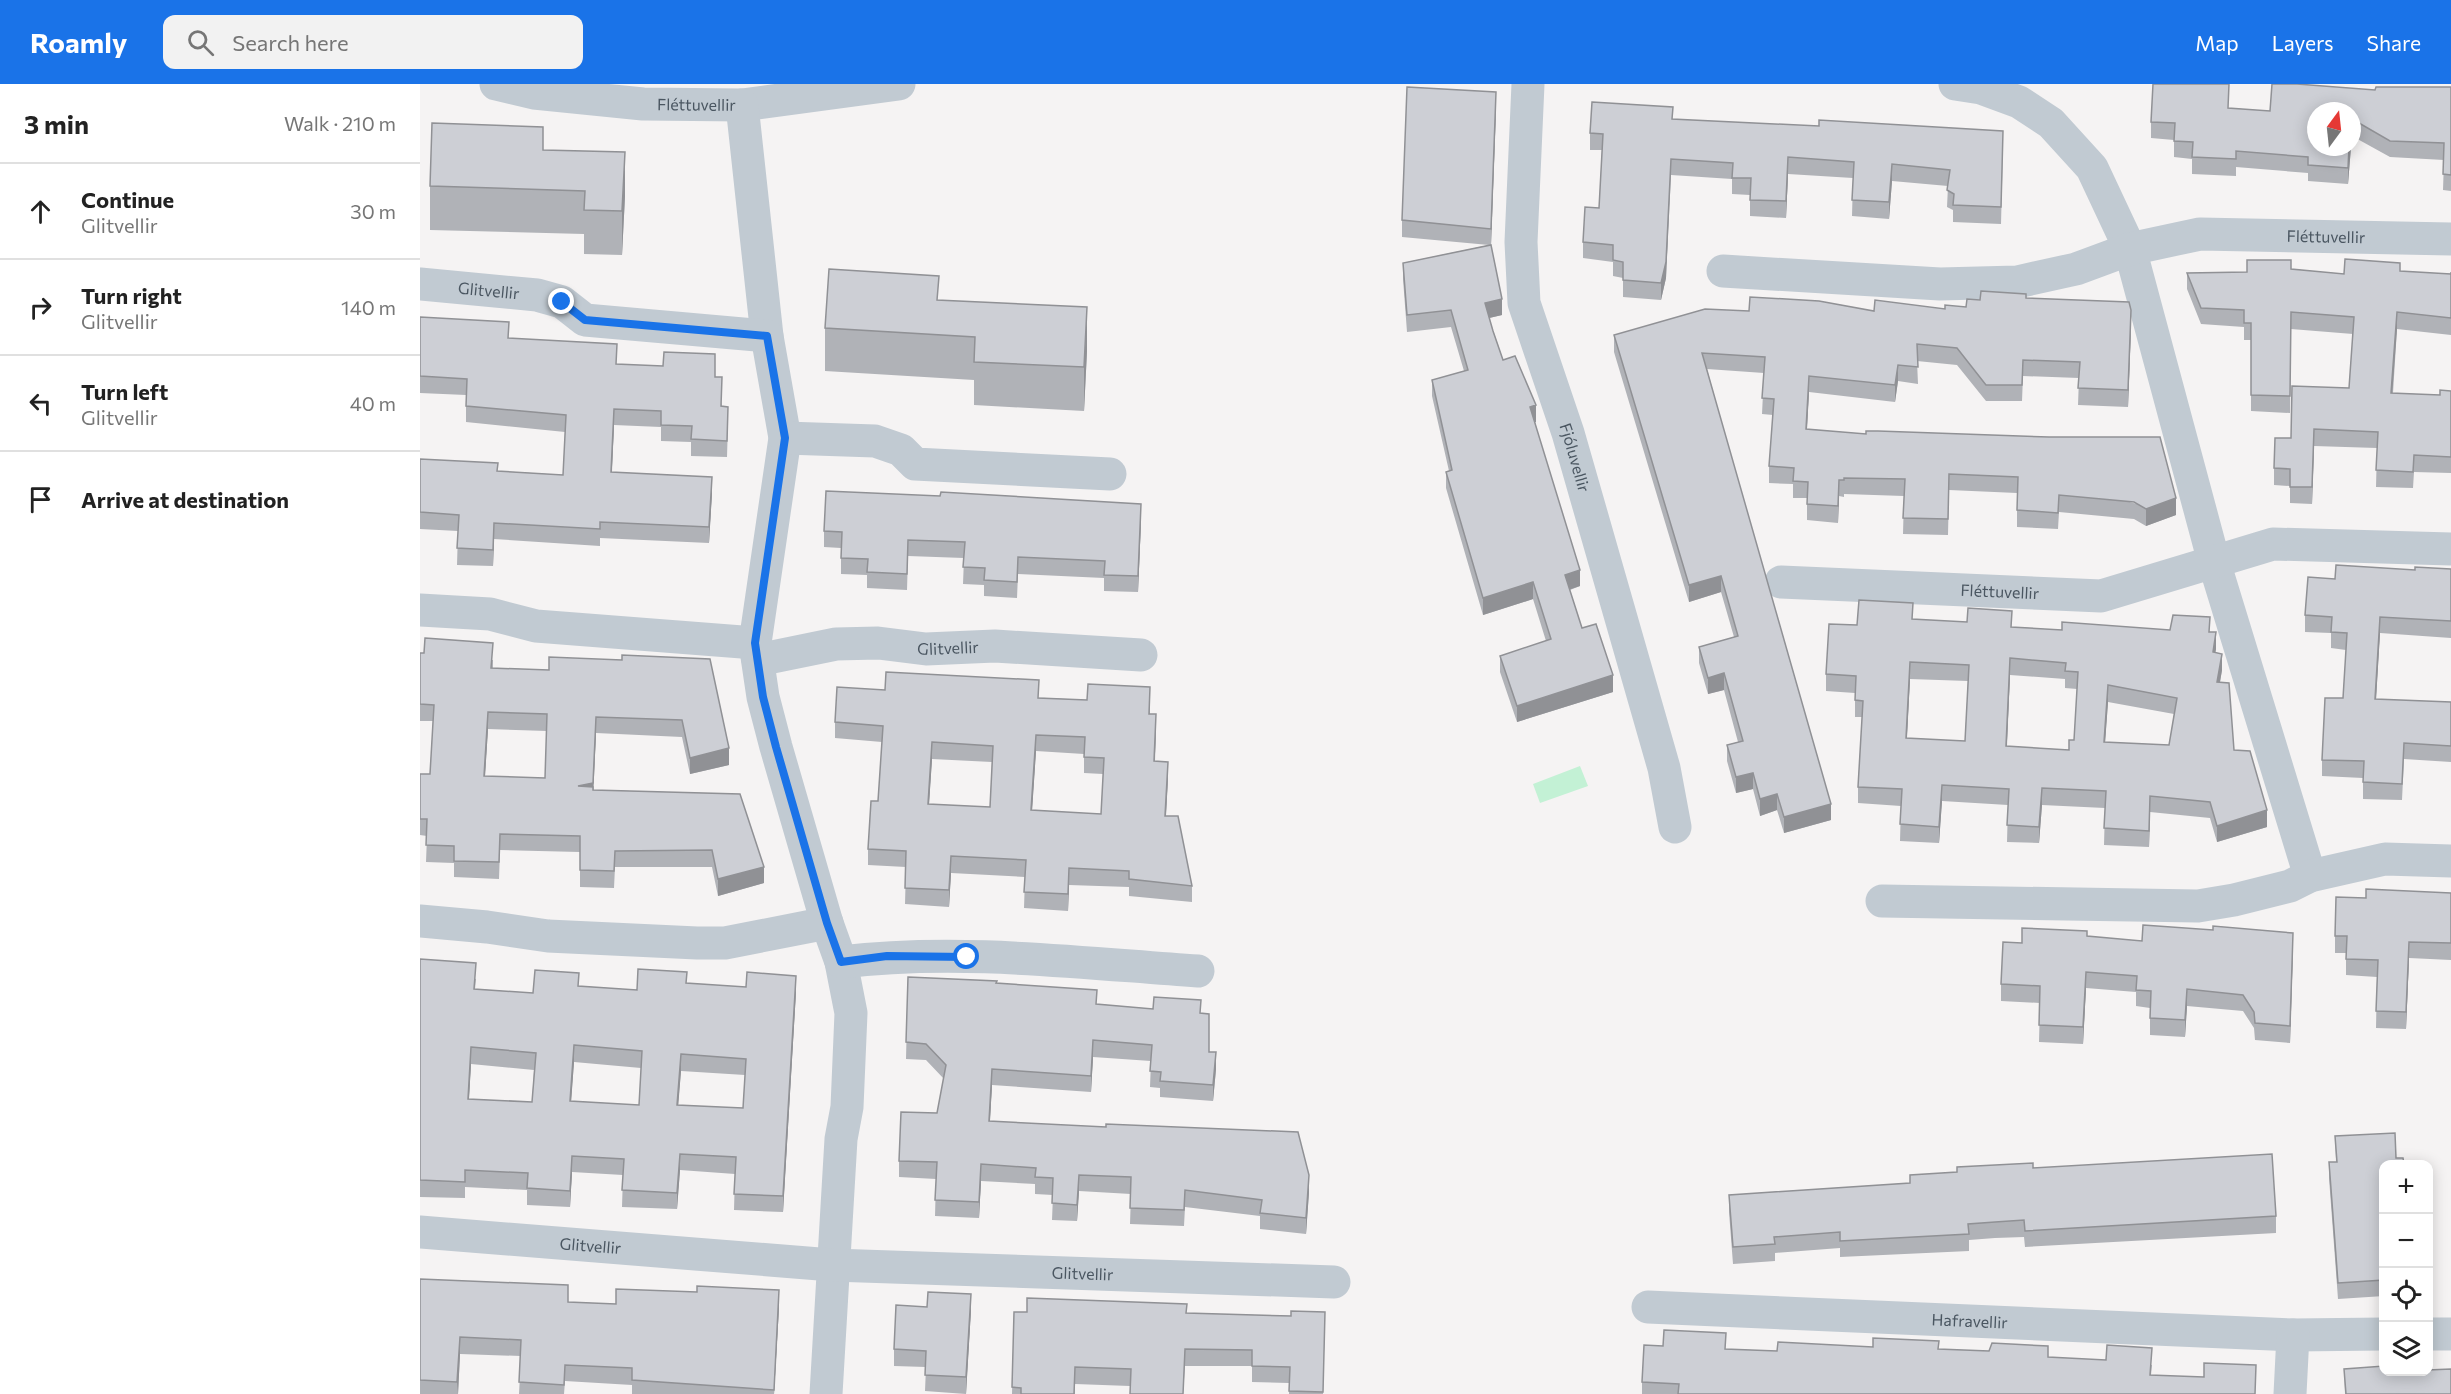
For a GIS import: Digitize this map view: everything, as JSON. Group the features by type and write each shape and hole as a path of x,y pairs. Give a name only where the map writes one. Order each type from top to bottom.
{"street":[{"name":"Fléttuvellir","path":"496,84 534,93 642,104 742,105 899,84"},
{"name":"Fjóluvellir","path":"1528,84 1521,242 1524,303 1574,455 1664,768 1675,827"},
{"path":"1955,84 1981,88 2019,102 2051,123 2092,168 2130,249 2214,562 2310,876"},
{"path":"742,105 767,336 785,438 756,651 776,747 827,923 841,962 851,1013 851,1065 848,1107 841,1139 826,1394"},
{"name":"Fléttuvellir","path":"1723,271 1919,283 2018,282 2076,269 2130,249 2200,234 2451,239"},
{"name":"Glitvellir","path":"420,284 537,295 562,302 585,320 767,336"},
{"path":"785,438 875,441 901,450 915,464 1110,474"},
{"name":"Fléttuvellir","path":"1781,582 2101,596 2273,544 2451,549"},
{"name":"Glitvellir","path":"420,610 490,614 536,626 756,651 878,643 926,649 995,646 1141,655"},
{"path":"1882,901 2141,908 2198,906 2290,886 2310,876 2385,859 2451,861"},
{"path":"420,921 487,927 548,936 697,943 725,943 827,923"},
{"path":"841,962 887,956 967,957 1198,971"},
{"name":"Glitvellir","path":"420,1232 832,1264 1334,1282"},
{"name":"Hafravellir","path":"1648,1307 2293,1335 2379,1334"},
{"path":"2433,1334 2451,1334"},
{"path":"2290,1394 2293,1335"}],"green space":[{"path":"1580,766 1588,786 1540,803 1533,784"}],"building":[{"path":"2153,84 2229,84 2228,108 2270,111 2272,84 2375,90 2376,87 2451,87 2451,175 2443,174 2444,143 2390,141 2361,124 2361,102 2307,102 2307,156 2349,156 2348,168 2308,165 2308,157 2236,151 2236,159 2192,157 2193,142 2174,141 2175,123 2151,122"},
{"path":"1407,87 1496,92 1491,229 1402,220"},
{"path":"1592,102 1673,107 1672,119 1819,126 1819,120 2003,131 2001,207 1953,205 1954,194 1947,190 1950,170 1892,164 1889,202 1852,200 1854,162 1788,157 1786,201 1750,200 1751,178 1732,178 1733,163 1671,159 1666,262 1661,283 1623,280 1623,262 1613,260 1613,245 1583,242 1585,207 1599,208 1603,134 1590,133"},
{"path":"432,123 543,127 543,150 625,152 622,211 584,210 585,191 430,186"},
{"path":"1491,245 1502,299 1485,303 1503,360 1515,356 1536,405 1530,407 1580,570 1565,575 1582,628 1596,624 1613,675 1517,706 1500,656 1551,639 1533,582 1483,598 1446,472 1452,470 1432,380 1468,370 1451,310 1407,315 1403,263"},
{"path":"2345,259 2400,263 2400,271 2451,274 2451,318 2397,312 2391,393 2440,395 2440,390 2451,391 2451,457 2414,455 2413,472 2376,470 2378,432 2314,429 2312,487 2290,487 2290,469 2274,468 2275,438 2291,438 2292,386 2349,388 2354,317 2291,312 2290,396 2251,395 2251,323 2244,323 2244,310 2201,308 2187,273 2247,272 2247,260 2291,260 2291,269 2344,274"},
{"path":"829,269 939,276 937,300 1087,307 1084,367 974,362 975,337 825,328"},
{"path":"1981,291 2026,294 2026,298 2129,302 2131,310 2128,390 2078,388 2080,362 2023,360 2022,385 1986,385 1957,348 1917,344 1918,367 1898,365 1895,385 1809,376 1806,429 1866,434 1866,431 1878,431 2049,437 2160,437 2176,498 2146,509 2134,502 2059,495 2058,513 2017,510 2018,477 1949,474 1948,519 1903,518 1905,479 1844,478 1844,480 1839,480 1838,506 1807,504 1808,482 1793,481 1794,468 1769,466 1774,399 1762,398 1765,357 1702,353 1831,804 1784,817 1777,794 1760,799 1753,773 1736,777 1727,745 1743,741 1724,673 1708,678 1699,647 1738,636 1721,576 1689,585 1614,335 1705,309 1749,311 1750,297 1819,301 1874,311 1875,300 1945,309 1945,305 1966,307 1967,299 1980,300"},
{"path":"420,317 509,322 508,338 617,344 616,364 663,366 664,352 715,354 715,377 722,377 721,406 728,407 727,441 691,439 692,426 661,425 661,411 614,409 611,472 712,477 709,527 600,522 600,529 494,523 493,550 457,548 459,515 420,512 420,459 498,463 497,471 563,475 566,415 466,406 467,379 420,376"},
{"path":"826,491 940,496 941,492 1141,504 1138,576 1104,575 1105,561 1018,557 1017,582 984,580 985,568 963,567 965,542 908,540 907,574 867,572 868,559 841,558 842,532 824,531"},
{"path":"2336,565 2415,570 2415,567 2451,569 2451,621 2380,617 2375,699 2451,702 2451,746 2404,743 2402,784 2363,782 2364,761 2322,760 2325,698 2343,698 2347,633 2331,632 2332,617 2305,615 2308,577 2335,579"},
{"path":"1859,600 1913,603 1912,619 1967,622 1968,608 2012,611 2011,627 2062,630 2062,622 2170,630 2173,615 2210,617 2209,632 2216,632 2213,652 2222,654 2217,682 2229,683 2234,750 2250,751 2267,810 2217,826 2210,802 2150,796 2149,831 2104,828 2106,791 2042,788 2039,827 2007,825 2009,789 1942,785 1939,827 1900,824 1902,789 1858,787 1863,701 1855,700 1856,676 1826,674 1829,624 1857,625","holes":["2010,658 2066,663 2065,671 2078,672 2074,740 2069,740 2069,750 2006,746","1910,662 1969,665 1965,741 1906,738","2108,685 2177,698 2169,745 2104,742"]},
{"path":"425,638 493,643 491,668 549,670 549,657 622,660 622,655 710,659 729,748 690,758 682,720 596,717 593,783 578,786 593,787 593,790 740,794 764,867 718,879 712,850 615,851 614,871 580,870 580,836 500,834 499,862 454,861 454,846 426,845 427,819 420,819 420,774 430,774 434,705 420,704 420,653 424,653","holes":["488,712 547,714 545,778 484,776"]},
{"path":"886,672 1039,680 1038,698 1087,700 1088,684 1150,687 1149,714 1156,714 1154,761 1168,762 1165,816 1178,816 1192,886 1129,879 1129,871 1069,868 1068,894 1024,892 1026,860 951,856 949,890 905,888 906,851 868,849 871,801 878,801 883,726 835,722 837,687 885,690","holes":["1036,735 1085,737 1084,757 1104,758 1101,814 1031,810","932,742 993,746 990,807 928,804"]},
{"path":"2366,889 2451,893 2451,943 2409,942 2406,1012 2376,1011 2378,960 2346,959 2347,936 2335,936 2336,897 2366,898"},
{"path":"2143,925 2213,930 2213,926 2293,933 2290,1026 2255,1023 2254,1012 2243,995 2187,989 2185,1020 2150,1018 2151,991 2136,990 2137,976 2086,972 2083,1027 2039,1025 2040,986 2001,984 2003,942 2022,943 2022,928 2087,931 2087,936 2142,941"},
{"path":"420,959 476,963 474,989 533,993 535,970 579,973 578,986 637,990 638,969 687,972 686,983 746,987 747,972 796,976 783,1196 734,1194 736,1157 680,1154 677,1193 622,1190 624,1159 572,1156 570,1191 527,1188 528,1173 465,1170 465,1182 420,1180","holes":["574,1045 642,1051 639,1105 570,1101","471,1047 536,1053 532,1102 468,1099","681,1054 746,1059 743,1108 677,1105"]},
{"path":"908,977 997,981 996,983 1097,990 1096,1004 1153,1009 1154,997 1201,1000 1200,1013 1209,1014 1209,1052 1216,1052 1213,1085 1160,1081 1161,1072 1150,1071 1152,1045 1093,1040 1091,1076 992,1069 989,1121 1106,1127 1106,1124 1298,1132 1309,1175 1306,1218 1260,1213 1262,1200 1185,1190 1184,1210 1130,1208 1131,1177 1079,1175 1077,1205 1052,1203 1053,1178 1035,1177 1036,1168 981,1164 979,1202 935,1200 937,1162 899,1161 901,1112 937,1113 946,1065 926,1044 906,1042"},
{"path":"2395,1133 2396,1158 2403,1158 2403,1160 2379,1160 2379,1280 2338,1283 2329,1162 2337,1162 2335,1136"},
{"path":"2272,1154 2276,1216 2025,1231 2024,1220 1968,1224 1969,1234 1840,1241 1840,1232 1774,1237 1775,1244 1733,1247 1729,1195 1910,1183 1910,1175 1957,1172 1957,1167 2033,1163 2033,1168"},
{"path":"420,1279 568,1285 568,1302 616,1304 616,1289 697,1292 697,1286 779,1290 774,1390 632,1380 632,1368 565,1365 564,1385 519,1382 521,1340 460,1337 457,1382 420,1380"},
{"path":"928,1292 971,1294 966,1377 925,1375 926,1351 894,1349 896,1305 927,1307"},
{"path":"1027,1298 1187,1304 1186,1313 1291,1316 1291,1311 1325,1312 1323,1392 1289,1391 1290,1367 1252,1366 1252,1350 1185,1349 1183,1394 1130,1394 1131,1369 1075,1367 1074,1394 1021,1394 1021,1388 1012,1387 1014,1312 1027,1312"},
{"path":"1664,1330 1726,1333 1725,1349 1777,1351 1778,1342 1873,1347 1873,1338 1939,1341 1938,1349 1989,1351 1992,1343 2048,1346 2048,1357 2106,1360 2107,1345 2152,1348 2150,1375 2204,1377 2204,1363 2256,1365 2255,1394 1678,1394 1679,1384 1642,1382 1644,1345 1663,1346"},
{"path":"2379,1366 2379,1376 2433,1376 2433,1370 2451,1369 2451,1394 2346,1394 2344,1369"}],"route":[{"path":"562,302 585,320 767,336 785,438 755,643 763,697 827,923 841,962 887,956 967,957"}]}
